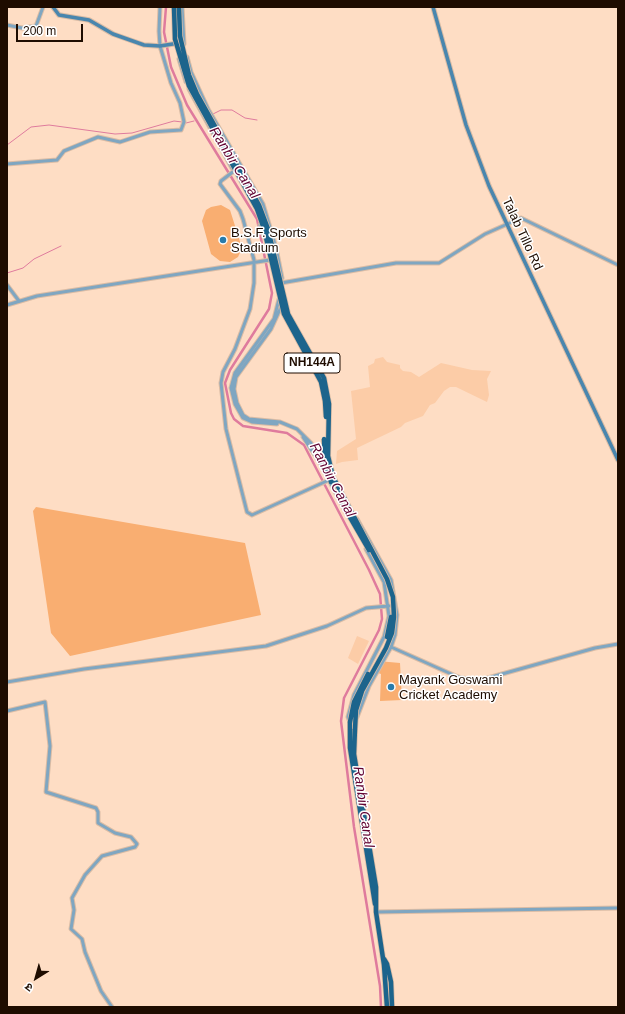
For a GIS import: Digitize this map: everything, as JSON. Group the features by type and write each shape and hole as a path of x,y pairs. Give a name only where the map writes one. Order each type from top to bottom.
{"highway":[{"name":"NH144A","path":"174,7 176,42 189,86 257,209 264,229 284,314 321,382 326,404 324,452 329,476 381,572 388,591 391,615 387,636 383,648 359,690 352,708 350,722 350,748 381,940 387,1007"},
{"name":"NH144A","path":"179,7 179,28 182,49 190,80 213,125 259,205 269,233 288,314 324,378 329,404 328,456 332,476 388,579 393,598 394,617 392,633 386,648 362,691 356,710 355,729"},
{"path":"355,729 354,754 376,887 376,910"},
{"path":"382,954 387,964 391,982 392,1007"}],"main road":[{"path":"53,7 59,16 85,19 119,37 144,45 161,46 180,43 184,46"},
{"name":"Talab Tillo Rd","path":"433,7 448,66 471,141 506,224 618,460"}],"street":[{"path":"7,25 22,28 36,26 44,7"},
{"path":"7,164 57,160 64,151 98,137 120,142 154,132 179,131 184,124 180,103 171,83 161,46 159,31 160,7"},
{"path":"174,7 175,44 183,75 192,97 234,173 251,200 258,218 279,301 276,315 233,376 231,388 233,398 239,414 248,421 284,425 302,436 308,443 327,481 383,579 388,620 384,637 354,695 348,717 350,722"},
{"path":"182,7 184,46 198,88 263,204 276,248 283,283 283,299 277,319 238,372 234,382 237,403 241,413 249,419 280,422 297,429 307,438 321,458 369,538 391,580 397,615 395,635 391,647 363,699 355,729"},
{"path":"234,173 221,181 220,186 242,215 254,264 250,309 235,350 223,371 221,383 226,429 247,512 252,515 327,481"},
{"path":"275,284 394,264 436,264 480,236 517,219 525,219 618,265"},
{"path":"7,304 37,296 254,264 269,260"},
{"path":"7,285 19,301"},
{"path":"7,682 84,670 266,646 327,626 366,608 387,606"},
{"path":"391,647 458,677 477,681 595,648 618,644"},
{"path":"7,711 45,702 50,746 46,792 96,808 98,812 97,823 115,833 131,837 137,844 135,847 102,856 85,875 72,897 74,910 71,930 82,939 85,952 101,991 112,1007"},
{"path":"376,910 618,908"}],"shaded area":[{"name":"B.S.F. Sports Stadium","path":"221,205 230,210 242,248 238,257 230,262 220,261 211,254 202,221 206,210 211,207"},
{"path":"383,357 387,362 400,365 400,368 403,371 411,372 419,377 441,363 472,370 491,371 487,379 489,395 487,402 456,387 450,387 444,391 435,403 430,405 423,416 405,423 401,427 357,448 358,460 336,464 337,451 356,439 351,391 370,387 368,366 374,363 375,359"},
{"path":"36,507 245,543 261,615 70,656 51,633 33,511"},
{"path":"357,636 369,641 358,664 348,658"},
{"name":"Mayank Goswami Cricket Academy","path":"378,661 400,663 402,700 380,701 381,674 375,672"}],"waterway":[{"name":"Ranbir Canal","path":"166,7 164,32 171,67 187,105 257,219 272,293 269,309 230,370 225,383 231,413 234,419 243,426 287,433 304,445 380,594 382,619 379,630 344,698 341,721 354,827 380,986 381,1007"},
{"path":"213,114 221,110 232,110 245,118 257,120"},
{"path":"7,145 31,127 49,125 115,134 132,133 174,121 182,122"},
{"path":"186,123 194,121"},
{"path":"7,273 23,268 34,259 61,246"}],"place":[{"name":"B.S.F. Sports Stadium","path":"223,240"},
{"name":"Mayank Goswami Cricket Academy","path":"391,687"}]}
